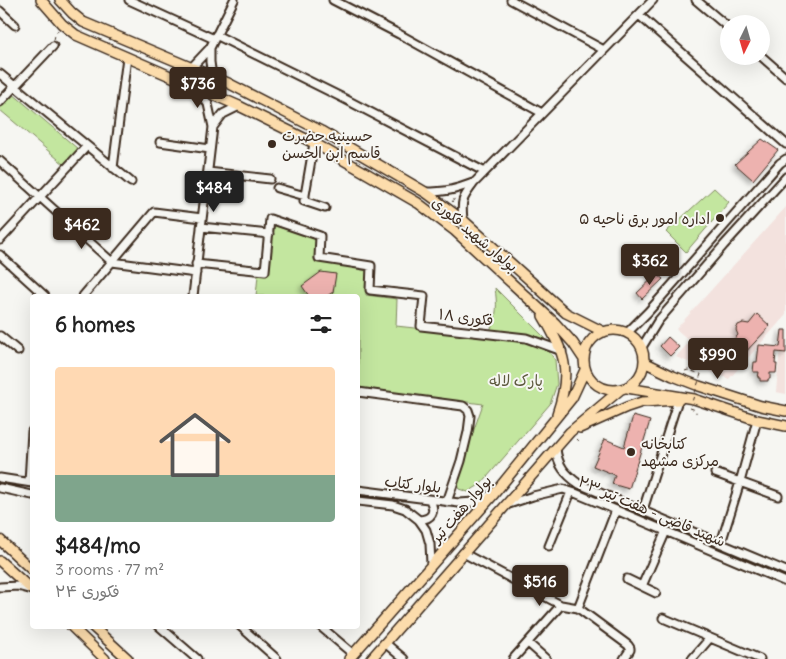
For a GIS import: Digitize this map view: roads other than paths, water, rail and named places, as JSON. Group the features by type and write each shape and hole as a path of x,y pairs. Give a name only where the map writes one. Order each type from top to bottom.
{"main road":[{"name":"بولوار شهید فکوری","path":"42,0 62,24 76,35 240,106 314,143 418,203 455,231 536,305 573,343 583,358"},
{"name":"بولوار شهید فکوری","path":"62,1 83,22 228,83 321,131 425,192 463,220 566,313 604,332"},
{"path":"536,305 552,330 562,351 565,366 562,398 555,419"},
{"path":"555,323 565,323 566,313"},
{"path":"624,389 634,383 643,370 642,348 633,336 620,330 604,332 589,342 583,358 585,370 589,378 603,389 612,391 624,389 694,399 757,420 786,426"},
{"path":"644,362 700,386 786,412"},
{"name":"بولوار هفت تیر","path":"351,656 494,494 572,398 585,370"},
{"name":"بولوار هفت تیر","path":"372,659 570,432 624,389"},
{"path":"570,432 642,402 694,399"},
{"path":"0,553 3,543 30,568"},
{"path":"0,562 30,588"},
{"path":"74,629 105,659"},
{"path":"95,629 128,659"}],"street":[{"path":"129,0 215,37 343,98 485,172"},
{"path":"192,67 210,48 234,0"},
{"path":"333,0 542,113"},
{"path":"511,0 604,50"},
{"path":"463,220 462,204 464,197 474,183 654,0"},
{"path":"696,0 720,20"},
{"path":"0,11 15,25"},
{"path":"639,14 786,144"},
{"path":"0,102 53,46"},
{"path":"210,48 212,76"},
{"path":"114,168 127,57"},
{"path":"770,64 786,78"},
{"path":"0,74 131,182"},
{"path":"193,294 213,127 208,104 195,86"},
{"path":"213,127 223,114 240,106"},
{"path":"160,142 210,149"},
{"path":"304,198 314,143"},
{"path":"0,240 87,146"},
{"path":"627,333 648,312 780,163 786,159"},
{"path":"0,161 112,262 196,273"},
{"path":"208,172 270,179"},
{"path":"642,348 658,321 786,177"},
{"path":"425,192 453,190 474,183"},
{"path":"277,188 325,208"},
{"path":"84,294 154,212 202,218"},
{"name":"فکوری ١٨","path":"269,234 270,219 320,236 319,258 371,266 370,290 424,296 421,326 526,338 562,351"},
{"path":"196,264 265,271 269,234 201,227"},
{"path":"714,236 724,245"},
{"path":"0,254 43,294"},
{"path":"0,336 18,351"},
{"path":"360,392 463,406 468,410 470,416 468,432 461,461 447,502"},
{"path":"643,510 678,400"},
{"path":"721,543 757,420"},
{"name":"شهید قاضی - هفت تیر ۲۳","path":"556,449 560,466 579,484 786,572"},
{"path":"715,473 778,496"},
{"path":"549,546 567,490 563,481 565,478 570,477"},
{"path":"0,478 30,483"},
{"path":"0,488 30,495"},
{"name":"بلوار کتاب","path":"360,490 459,503 475,502 494,494"},
{"name":"شهید قاضی - هفت تیر ۲۳","path":"506,505 533,496 567,490 786,582"},
{"path":"419,520 426,520 432,514 434,507 430,500"},
{"name":"بلوار کتاب","path":"360,501 399,507 405,509 419,520"},
{"path":"578,608 616,510"},
{"path":"419,520 426,530 430,544 431,564"},
{"path":"642,586 666,531"},
{"path":"463,553 561,605 578,608 628,645 630,650 624,659"},
{"path":"627,579 656,593"},
{"path":"0,587 18,586 30,589"},
{"path":"513,659 561,605"},
{"path":"663,618 760,659"},
{"path":"162,629 196,659"},
{"path":"243,629 277,659"},
{"path":"323,629 351,656"},
{"path":"692,659 710,638"},
{"path":"385,643 404,659"},
{"path":"528,643 546,659"}],"place":[{"name":"حسینیه حضرت قاسم ابن الحسن","path":"272,144"},
{"name":"اداره امور برق ناحیه ۵","path":"720,218"},
{"name":"کتابخانه مرکزی مشهد","path":"631,452"}],"park label":[{"name":"پارک لاله","path":"516,380"}]}
